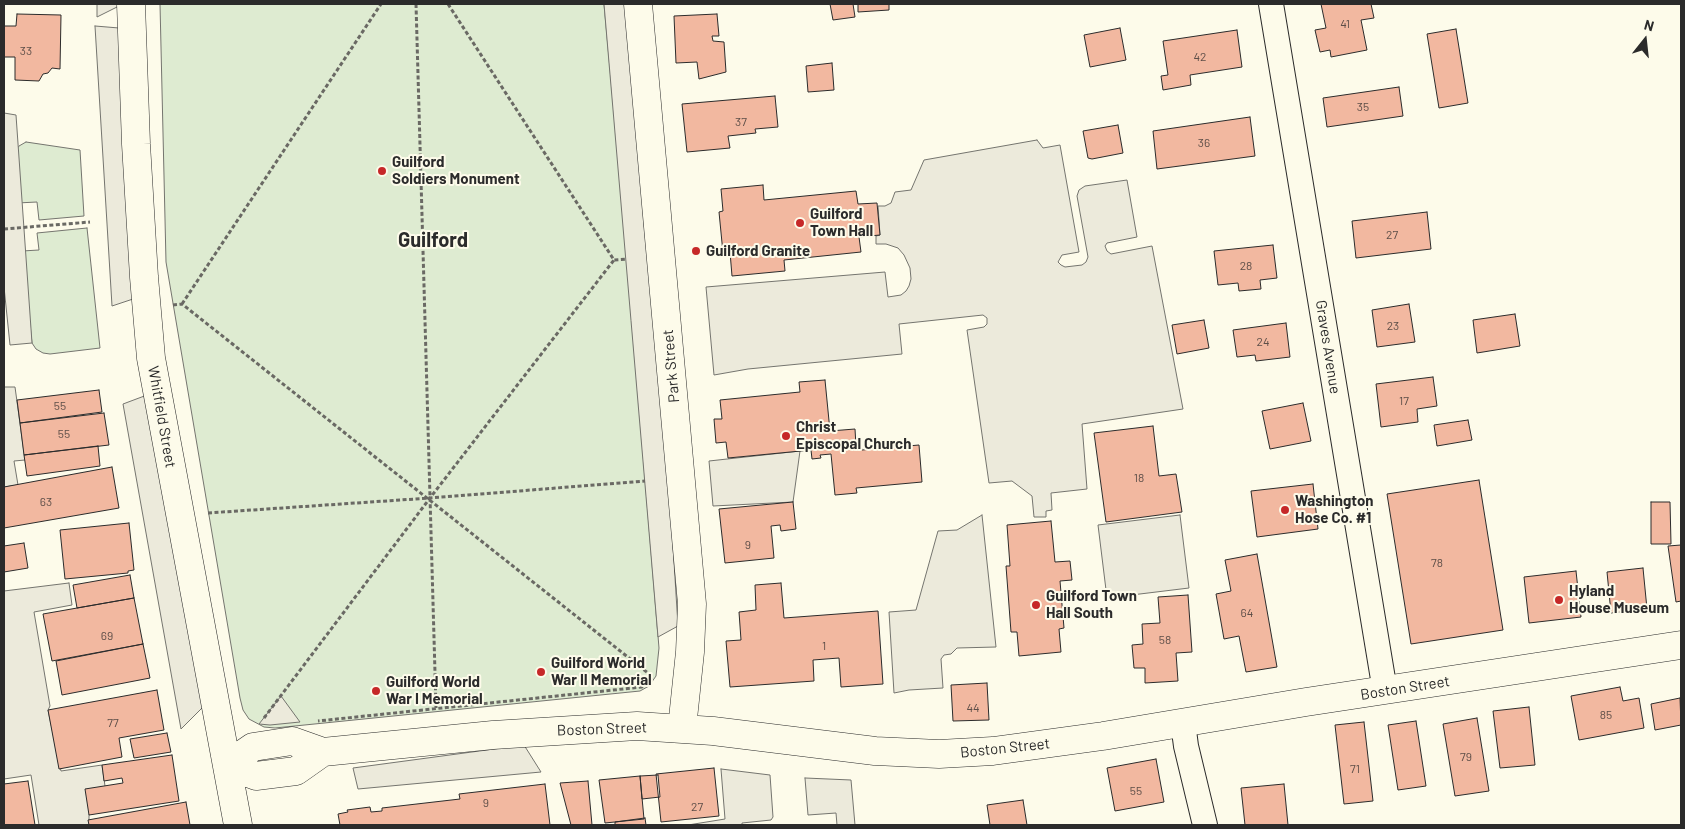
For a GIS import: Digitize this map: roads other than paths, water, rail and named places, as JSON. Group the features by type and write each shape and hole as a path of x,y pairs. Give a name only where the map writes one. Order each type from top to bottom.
{"main road":[{"name":"Whitfield Street","path":"132,4 136,153 151,358 238,825"},
{"name":"Park Street","path":"638,4 692,604 690,652 682,728"},
{"name":"Boston Street","path":"226,765 256,776 296,771 323,752 549,731 637,726 682,728 875,751 939,754 993,751 1103,736 1306,702 1681,645"}],"street":[{"name":"Graves Avenue","path":"1272,4 1385,691"},
{"path":"1183,723 1186,746 1204,825"}],"place":[{"name":"Guilford Soldiers Monument","path":"382,171"},
{"name":"Guilford Town Hall","path":"800,223"},
{"name":"Guilford Granite","path":"696,251"},
{"name":"Christ Episcopal Church","path":"786,436"},
{"name":"Washington Hose Co. #1","path":"1285,510"},
{"name":"Hyland House Museum","path":"1559,600"},
{"name":"Guilford Town Hall South","path":"1036,605"},
{"name":"Guilford World War II Memorial","path":"541,672"},
{"name":"Guilford World War I Memorial","path":"376,691"}],"district":[{"name":"Guilford","path":"433,240"}]}
